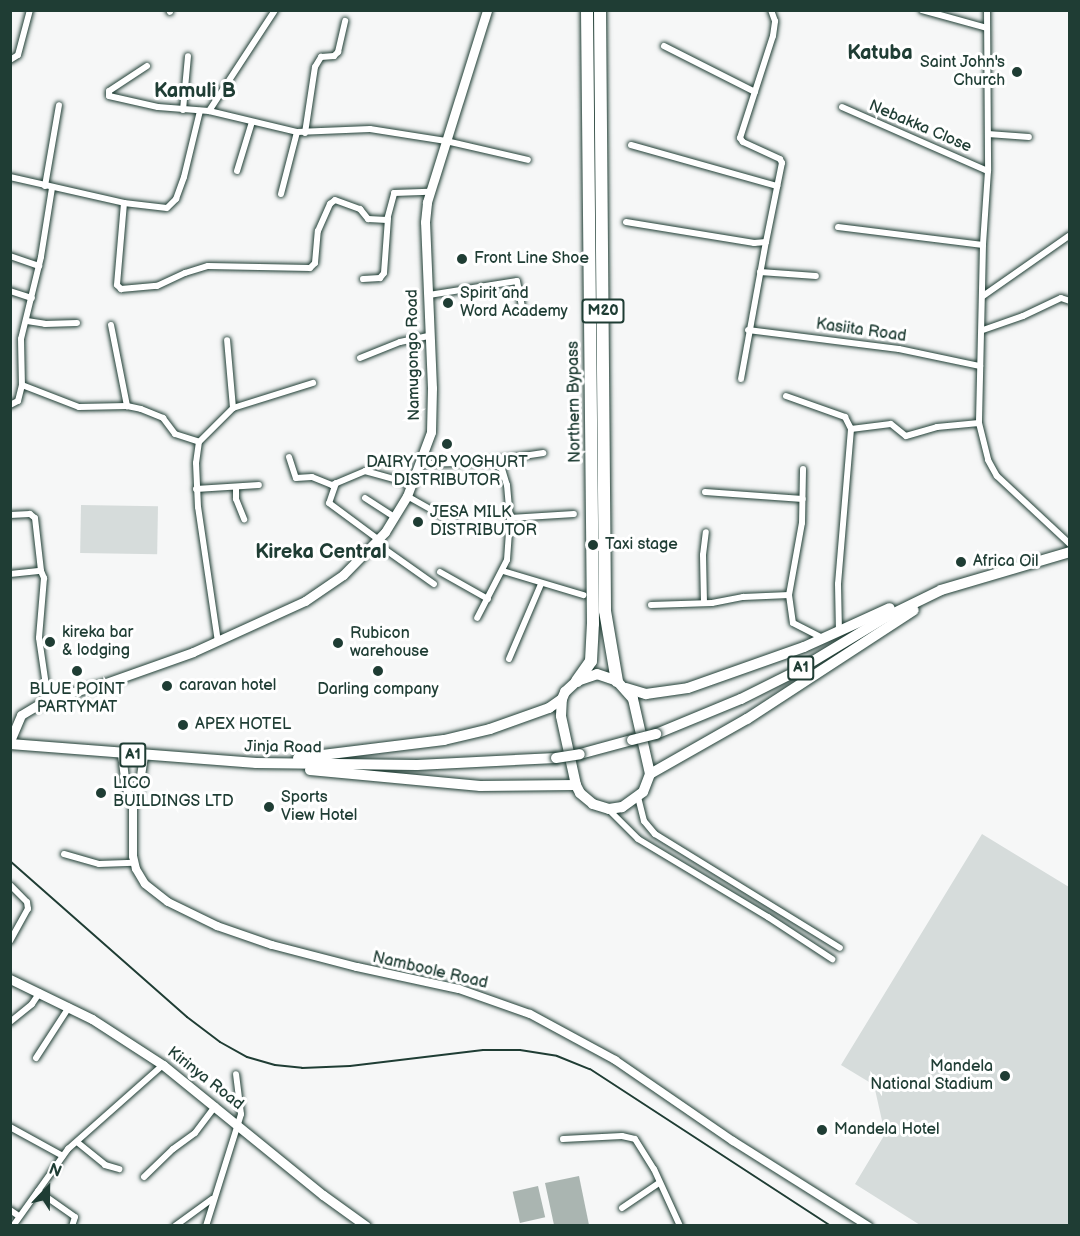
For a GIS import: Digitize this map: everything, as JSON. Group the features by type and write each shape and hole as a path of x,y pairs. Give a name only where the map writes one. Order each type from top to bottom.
{"highway":[{"name":"Northern Bypass","path":"577,681 591,661 593,624 588,10"},
{"name":"Northern Bypass","path":"600,10 605,611 620,684"},
{"name":"A1","path":"941,590 1070,552"},
{"path":"650,774 747,718 811,674 860,646 941,590"},
{"path":"256,763 444,740 498,727 549,708 562,699 577,681 597,674 646,694 688,688 839,632 906,601 941,590"},
{"name":"Jinja Road","path":"10,742 144,756 256,763 417,765 556,758 656,734 741,699 795,672 886,617 941,590"},
{"path":"562,699 561,716 576,785 580,793 593,804 609,809 622,807 645,788 650,774 633,699 620,684"},
{"path":"256,763 458,785 576,785"}],"main road":[{"name":"Namugongo Road","path":"10,742 21,716 48,699 106,683 218,642 318,594 343,576 377,541 394,517 407,496 421,464 432,422 425,222 429,192 487,10"},
{"name":"Kirinya Road","path":"10,979 69,1007 118,1035 163,1065 323,1195 366,1226"}],"street":[{"path":"10,60 18,55 30,10"},
{"path":"209,111 275,10"},
{"path":"741,379 750,318 782,163 780,159 743,142 740,138 773,36 775,21 771,10"},
{"path":"922,10 987,28"},
{"path":"987,10 988,171 983,245 979,423 988,460 997,476 1070,543"},
{"path":"305,133 315,67 321,57 333,56 338,52 345,21"},
{"path":"664,46 756,92"},
{"path":"183,110 188,56"},
{"path":"147,66 109,91 109,96 183,110 209,111 297,132 370,129 446,141 528,160"},
{"path":"45,186 59,105"},
{"name":"Nebakka Close","path":"842,107 988,171"},
{"path":"10,177 124,203 167,208 171,205 188,166 201,111"},
{"path":"237,171 252,122"},
{"path":"280,194 297,132"},
{"path":"988,134 1029,137"},
{"path":"631,145 777,186"},
{"path":"10,405 18,401 22,385 21,339 39,266 52,188"},
{"path":"363,279 380,278 384,273 388,218 394,193 429,192"},
{"path":"124,203 117,285 122,289 157,286 185,273 208,266 310,268 315,263 318,231 330,204 335,200 360,209 368,219 388,218"},
{"path":"626,222 766,243"},
{"path":"838,227 983,245"},
{"path":"983,296 1070,235"},
{"path":"10,256 39,266"},
{"path":"760,272 816,276"},
{"path":"429,295 517,281 522,306"},
{"path":"10,291 32,298"},
{"path":"982,330 1023,316 1060,298 1070,301"},
{"path":"27,321 45,324 77,323"},
{"path":"111,325 127,406"},
{"name":"Kasiita Road","path":"748,330 899,349 980,366"},
{"path":"360,358 400,342 429,336"},
{"path":"227,340 233,408"},
{"path":"218,642 196,489 199,442 233,408 313,383"},
{"path":"22,385 79,407 127,406 159,416 175,434 199,442"},
{"path":"786,396 845,417 851,429 838,584 839,632"},
{"path":"851,429 891,424 906,435 937,427 979,423"},
{"path":"421,464 490,462 543,453"},
{"path":"289,457 296,478 312,477 327,484 336,483 360,471 412,484"},
{"path":"477,618 507,561 510,518 507,485 502,469 490,462"},
{"path":"803,469 802,523 789,595 790,618 794,623 823,638"},
{"path":"336,483 328,502 434,584"},
{"path":"196,489 260,485"},
{"path":"236,487 236,499 244,519"},
{"path":"705,492 803,499"},
{"path":"407,496 455,523"},
{"path":"365,498 394,517"},
{"path":"10,514 30,514 35,518 40,571 44,578 44,603 39,638 48,699"},
{"path":"510,518 574,514"},
{"path":"704,603 703,555 706,532"},
{"path":"10,574 40,571"},
{"path":"503,571 582,595"},
{"path":"440,572 488,599"},
{"path":"509,659 541,584"},
{"path":"651,605 704,603 789,595"},
{"path":"122,754 126,786 132,806"},
{"name":"Namboole Road","path":"144,756 138,796 132,806 131,843 134,863 145,884 156,894 183,911 217,926 308,955 459,989 530,1014 615,1060 733,1141 868,1226"},
{"path":"638,796 644,821 655,834 840,948"},
{"path":"609,809 638,839 768,917 832,959"},
{"path":"64,854 99,864 134,863"},
{"path":"10,941 28,909 24,897 11,886"},
{"path":"10,1022 32,1004 40,992"},
{"path":"36,1058 69,1007"},
{"path":"13,1226 63,1156 163,1065"},
{"path":"206,1226 242,1108 236,1074"},
{"path":"144,1177 162,1158 195,1133 215,1106"},
{"path":"10,1128 63,1156"},
{"path":"563,1138 622,1136 635,1139 680,1226"},
{"path":"77,1142 105,1165 119,1169"},
{"path":"622,1208 659,1183"},
{"path":"38,1191 75,1217 72,1226"},
{"path":"175,1226 213,1198"},
{"path":"10,1210 19,1216"}],"shaded area":[{"path":"81,505 158,506 157,554 80,553"},
{"path":"982,834 1069,887 1069,1225 920,1225 855,1184 885,1134 874,1085 841,1065"},
{"path":"579,1176 589,1225 554,1225 545,1183"},
{"path":"538,1186 545,1217 520,1223 513,1192"}],"railway":[{"path":"10,861 187,1017 220,1042 247,1057 275,1065 302,1068 350,1066 483,1050 520,1050 557,1056 590,1069 831,1226"}],"place":[{"name":"Saint John's Church","path":"1017,72"},
{"name":"Front Line Shoe","path":"462,259"},
{"name":"Spirit and Word Academy","path":"448,303"},
{"name":"DAIRY TOP YOGHURT DISTRIBUTOR","path":"447,444"},
{"name":"JESA MILK DISTRIBUTOR","path":"418,522"},
{"name":"Taxi stage","path":"593,545"},
{"name":"Africa Oil","path":"961,562"},
{"name":"kireka bar & lodging","path":"50,642"},
{"name":"Rubicon warehouse","path":"338,643"},
{"name":"BLUE POINT PARTYMAT","path":"77,671"},
{"name":"Darling company","path":"378,671"},
{"name":"caravan hotel","path":"167,686"},
{"name":"APEX HOTEL","path":"183,725"},
{"name":"LICO BUILDINGS LTD","path":"101,793"},
{"name":"Sports View Hotel","path":"269,807"},
{"name":"Mandela National Stadium","path":"1005,1076"},
{"name":"Mandela Hotel","path":"822,1130"}],"district":[{"name":"Katuba","path":"880,53"},
{"name":"Kamuli B","path":"195,91"},
{"name":"Kireka Central","path":"321,552"}]}
